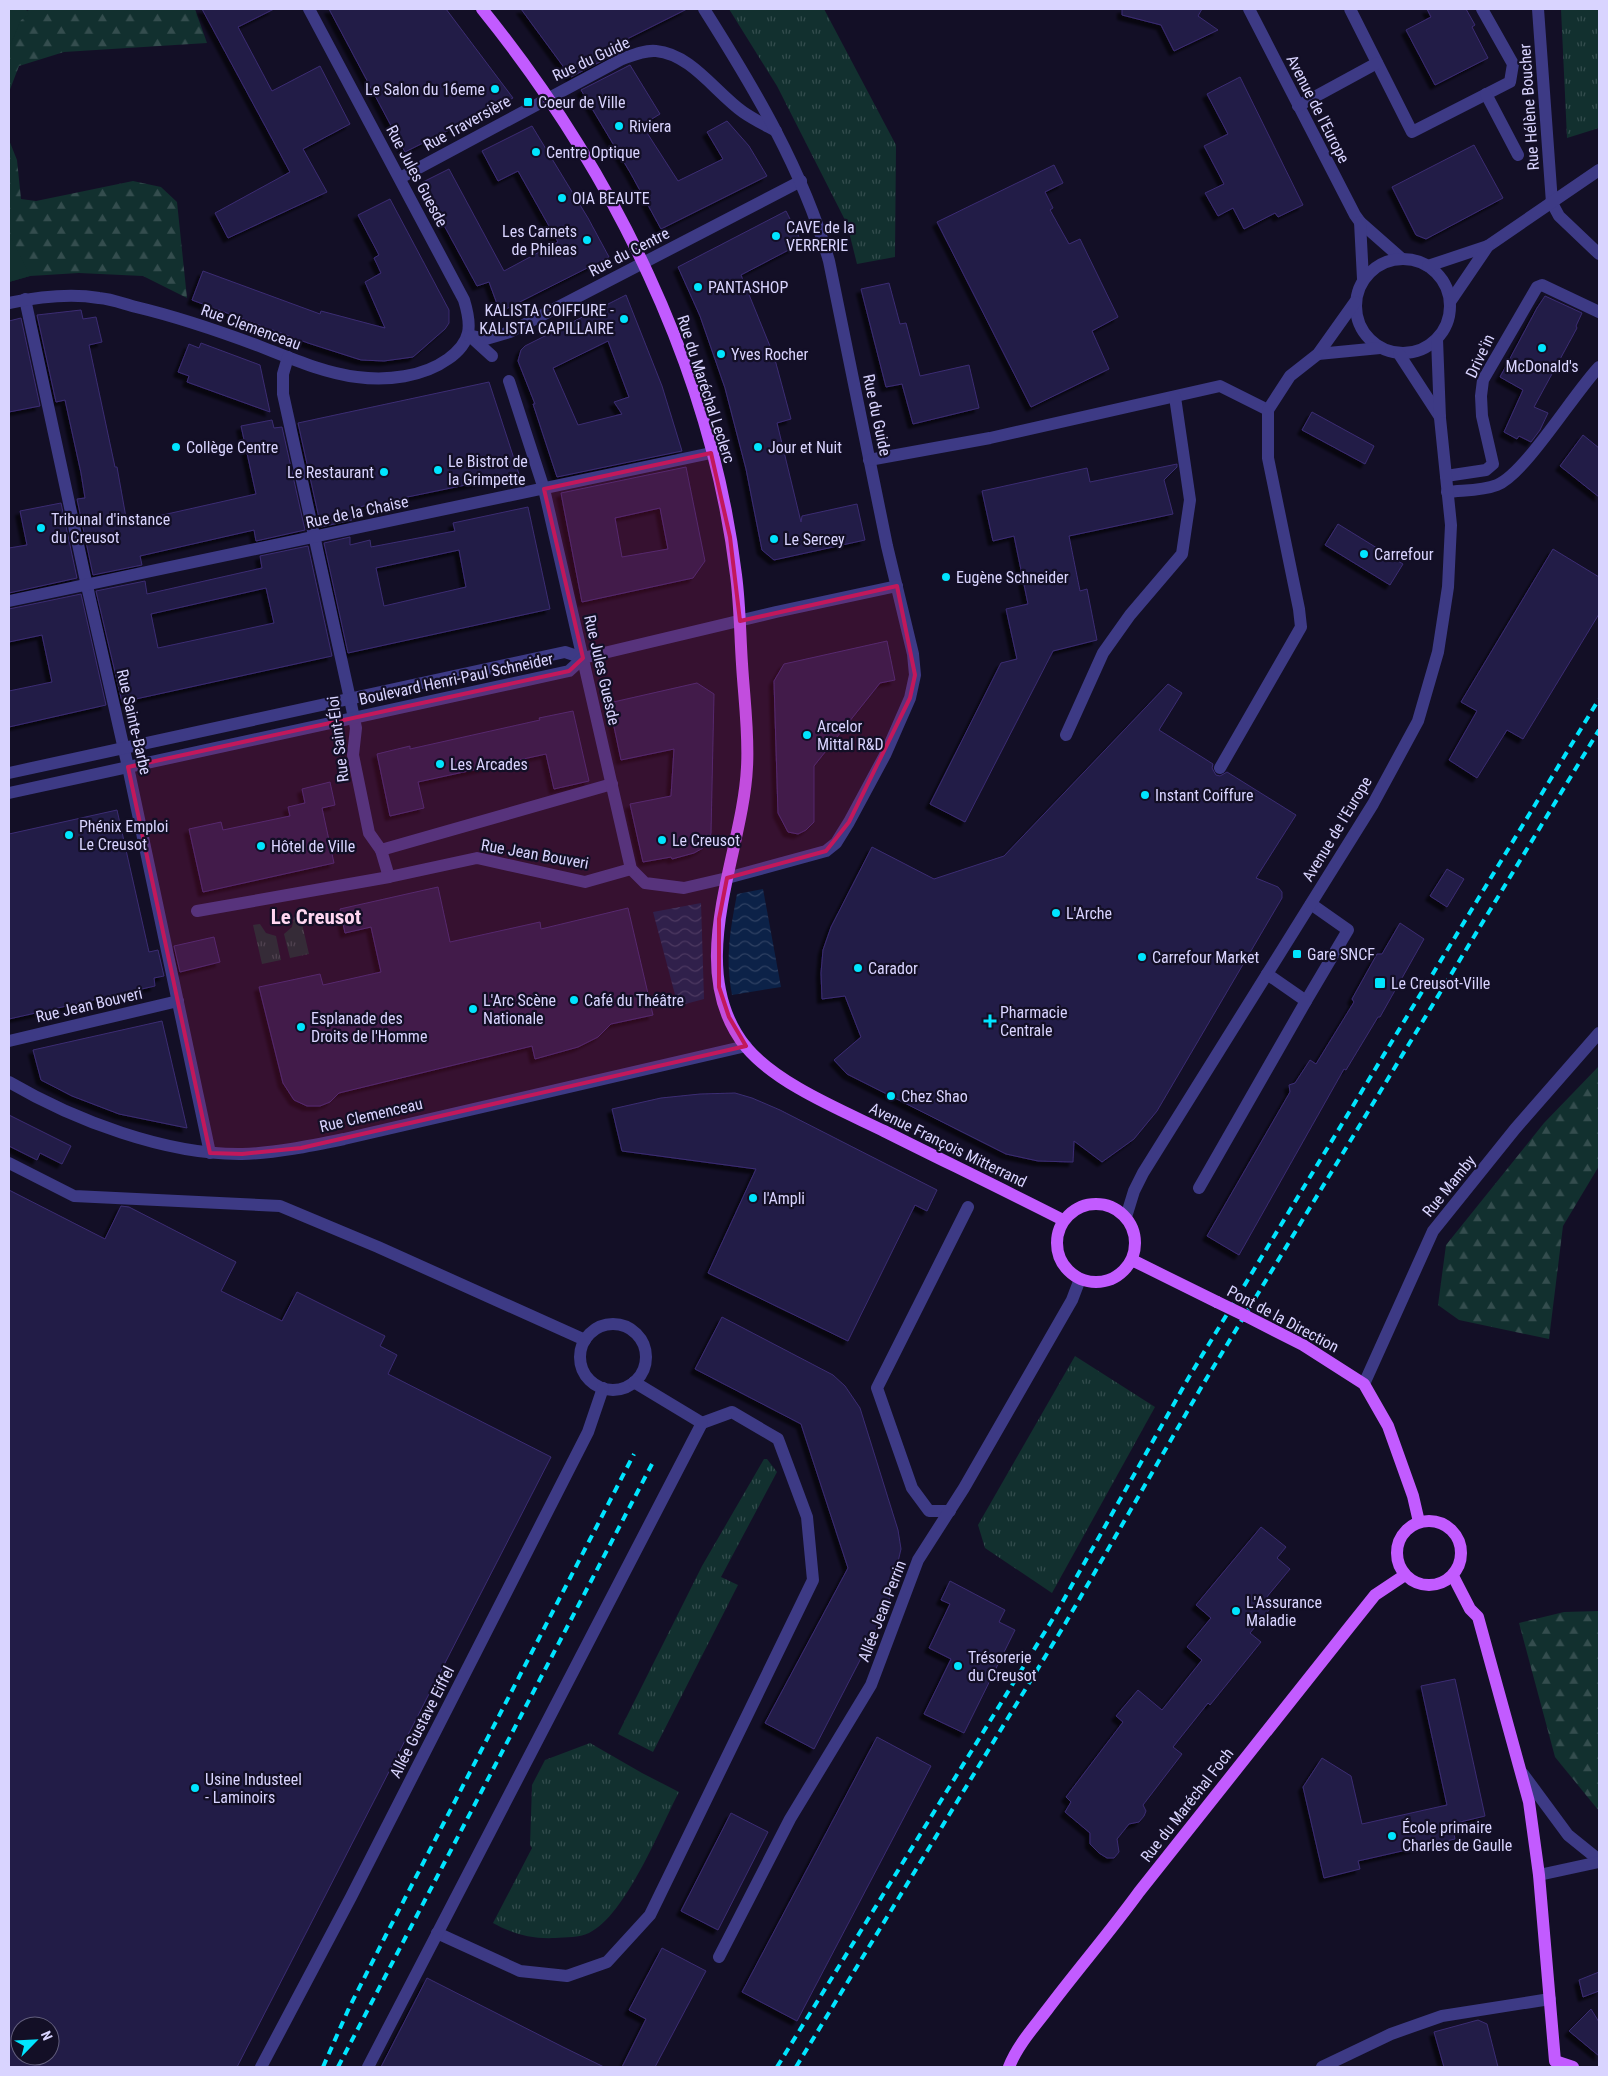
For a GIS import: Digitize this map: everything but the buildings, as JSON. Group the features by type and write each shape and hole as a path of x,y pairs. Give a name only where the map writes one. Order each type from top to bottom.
{"main road":[{"name":"Rue du Maréchal Leclerc","path":"482,9 549,97 585,154 643,263 684,365 702,417 730,537 740,621 748,742 746,787 719,919 717,957 719,987 729,1017 746,1046"},
{"name":"Avenue François Mitterrand","path":"746,1046 773,1071 819,1099 1063,1220"},
{"path":"1105,1204 1116,1209 1126,1217 1132,1226 1135,1237 1132,1260 1125,1270 1115,1277 1098,1282 1080,1279 1070,1273 1058,1254 1056,1242 1058,1230 1063,1220 1071,1211 1082,1205 1105,1204"},
{"name":"Pont de la Direction","path":"1132,1260 1303,1345 1364,1384 1388,1426 1413,1496 1419,1522"},
{"path":"1430,1520 1440,1522 1456,1536 1461,1546 1459,1567 1453,1576 1434,1586 1413,1582 1399,1566 1398,1545 1406,1531 1419,1522 1430,1520"},
{"name":"Rue du Maréchal Foch","path":"1009,2067 1033,2028 1080,1966 1112,1930 1152,1876 1375,1595 1405,1575"},
{"path":"1453,1576 1470,1608 1478,1617 1523,1774 1529,1802 1539,1875 1555,2064 1573,2067"}],"street":[{"name":"Rue Jules Guesde","path":"309,9 464,300 469,317 468,335"},
{"path":"704,9 746,76 776,131"},
{"name":"Avenue de l'Europe","path":"1249,9 1360,222 1402,259"},
{"path":"1350,9 1412,132 1510,82 1512,64 1482,9"},
{"name":"Rue Hélène Boucher","path":"1538,9 1552,203"},
{"name":"Rue du Guide","path":"549,97 622,59 644,52 656,51 669,55 693,68 742,111 776,131 801,181 818,225 828,261 869,460 913,654 915,675 910,698 885,755 836,843 826,851 727,878"},
{"path":"1298,106 1377,63"},
{"path":"1486,94 1518,155"},
{"name":"Rue Traversière","path":"400,178 549,97"},
{"path":"1428,266 1488,246 1599,170"},
{"name":"Rue du Centre","path":"468,335 486,339 510,332 801,181"},
{"path":"1552,203 1559,216 1599,254"},
{"name":"Avenue de l'Europe","path":"1360,222 1363,279"},
{"path":"1450,302 1488,246"},
{"path":"1220,768 1301,627 1268,458 1268,410 1290,376 1318,354 1355,302 1363,279 1380,264 1402,259 1416,260 1428,266 1439,275 1446,288 1450,302 1445,328 1437,339 1419,351 1398,354 1380,348 1368,340 1360,328 1355,302"},
{"name":"Drive'in","path":"1446,476 1486,470 1494,464 1482,416 1481,396 1484,380 1536,287 1542,285 1599,312"},
{"name":"Rue Clemenceau","path":"9,303 62,296 99,298 171,315 288,357 330,371 356,377 389,378 418,373 442,364 460,351 468,335"},
{"name":"Rue Sainte-Barbe","path":"25,300 124,748 210,1153"},
{"path":"468,335 492,356"},
{"name":"Avenue de l'Europe","path":"1126,1217 1134,1190 1143,1173 1373,804 1418,720 1438,652 1448,587 1451,525 1440,418 1437,339"},
{"path":"1318,354 1380,348"},
{"name":"Avenue de l'Europe","path":"1398,354 1440,418"},
{"name":"Rue Saint-Éloi","path":"288,357 283,374 283,394 356,728 353,755 369,833 381,850 389,877"},
{"path":"1448,492 1496,486 1507,480 1537,446 1584,383 1599,358"},
{"path":"1584,383 1599,367"},
{"name":"Rue Jules Guesde","path":"509,381 544,489 631,869"},
{"path":"869,460 990,438 1220,386 1268,410"},
{"path":"1066,735 1103,653 1130,615 1182,554 1190,500 1175,397"},
{"name":"Rue de la Chaise","path":"9,601 711,453"},
{"name":"Boulevard Henri-Paul Schneider","path":"9,793 569,670 583,658 897,586"},
{"name":"Boulevard Henri-Paul Schneider","path":"9,773 565,652 583,658"},
{"path":"381,850 612,784"},
{"name":"Rue Jean Bouveri","path":"196,911 389,877 477,858 585,882 631,869"},
{"path":"631,869 646,883 684,888 727,878"},
{"path":"1199,1188 1348,930 1311,904"},
{"path":"1267,974 1306,1001"},
{"name":"Rue Jean Bouveri","path":"9,1041 178,1001"},
{"name":"Rue Mamby","path":"1364,1384 1433,1231 1515,1129 1599,1033"},
{"name":"Rue Clemenceau","path":"9,1082 38,1099 146,1141 210,1153 242,1154 301,1148 746,1046"},
{"path":"9,1163 74,1196 280,1206 378,1247 585,1340"},
{"path":"950,1511 929,1510 912,1488 877,1388 968,1207"},
{"name":"Allée Jean Perrin","path":"719,1957 790,1819 871,1685 918,1560 950,1511 1067,1308 1080,1279"},
{"path":"610,1324 621,1325 634,1332 643,1344 646,1354 641,1374 634,1382 625,1388 614,1390 603,1388 587,1377 580,1359 585,1340 591,1332 600,1326 610,1324"},
{"path":"634,1382 702,1423"},
{"name":"Allée Gustave Eiffel","path":"261,2067 352,1897 588,1432 603,1388"},
{"path":"368,2067 437,1933 702,1423 732,1412 778,1439 806,1517 813,1580 650,1915 607,1962 566,1976 520,1971 437,1933"},
{"path":"1523,1774 1568,1835 1599,1861"},
{"path":"1539,1875 1599,1861"},
{"path":"1322,2067 1391,2034 1442,2016 1550,1999"}],"highlighted area":[{"path":"711,453 730,537 740,621 897,586 915,675 910,698 849,822 826,851 727,878 719,919 719,987 729,1017 746,1046 301,1148 242,1154 210,1153 128,767 569,671 583,658 544,489"}],"green space":[{"path":"9,9 14,15 32,9 195,9 207,43 64,52 19,66 9,92"},
{"path":"9,9 26,9 29,15 21,20 9,48"},
{"path":"729,9 824,9 896,145 895,257 857,264 847,224 777,86"},
{"path":"1561,9 1599,9 1599,128 1567,138"},
{"path":"9,140 17,160 21,199 36,201 133,181 161,187 177,202 187,298 143,276 79,273 30,276 9,282"},
{"path":"9,233 30,276 9,282"},
{"path":"300,915 309,954 290,958 284,934 292,927 294,917"},
{"path":"260,924 266,933 276,936 281,960 262,964 253,925"},
{"path":"1599,1066 1599,1166 1563,1226 1549,1339 1459,1320 1438,1305 1446,1245 1544,1123"},
{"path":"1075,1356 1155,1407 1052,1593 985,1548 978,1525"},
{"path":"764,1459 767,1459 777,1472 721,1577 738,1585 653,1752 618,1734 702,1566"},
{"path":"1599,1611 1599,1811 1555,1757 1519,1623 1564,1612"},
{"path":"590,1743 679,1792 652,1848 629,1890 616,1908 603,1923 589,1933 572,1937 538,1938 515,1933 500,1927 493,1923 532,1848 530,1845 532,1785 545,1760"}],"water":[{"path":"763,889 781,987 732,995 729,944 737,894"},
{"path":"701,903 704,999 678,1006 653,912"}],"railway":[{"path":"777,2067 1054,1617 1189,1377 1599,699"},
{"path":"796,2067 1065,1624 1202,1386 1599,730"},
{"path":"323,2067 349,2008 385,1937 634,1454"},
{"path":"338,2067 652,1464"}],"place":[{"name":"Le Salon du 16eme","path":"495,89"},
{"name":"Coeur de Ville","path":"528,102"},
{"name":"Riviera","path":"619,126"},
{"name":"Centre Optique","path":"536,152"},
{"name":"OIA BEAUTE","path":"562,198"},
{"name":"CAVE de la VERRERIE","path":"776,236"},
{"name":"Les Carnets de Phileas","path":"587,240"},
{"name":"PANTASHOP","path":"698,287"},
{"name":"KALISTA COIFFURE - KALISTA CAPILLAIRE","path":"624,319"},
{"name":"McDonald's","path":"1542,348"},
{"name":"Yves Rocher","path":"721,354"},
{"name":"Collège Centre","path":"176,447"},
{"name":"Jour et Nuit","path":"758,447"},
{"name":"Le Bistrot de la Grimpette","path":"438,470"},
{"name":"Le Restaurant","path":"384,472"},
{"name":"Tribunal d'instance du Creusot","path":"41,528"},
{"name":"Le Sercey","path":"774,539"},
{"name":"Carrefour","path":"1364,554"},
{"name":"Eugène Schneider","path":"946,577"},
{"name":"Arcelor Mittal R&D","path":"807,735"},
{"name":"Les Arcades","path":"440,764"},
{"name":"Instant Coiffure","path":"1145,795"},
{"name":"Phénix Emploi Le Creusot","path":"69,835"},
{"name":"Le Creusot","path":"662,840"},
{"name":"Hôtel de Ville","path":"261,846"},
{"name":"L'Arche","path":"1056,913"},
{"name":"Gare SNCF","path":"1297,954"},
{"name":"Carrefour Market","path":"1142,957"},
{"name":"Carador","path":"858,968"},
{"name":"Le Creusot-Ville","path":"1380,983"},
{"name":"Café du Théâtre","path":"574,1000"},
{"name":"L'Arc Scène Nationale","path":"473,1009"},
{"name":"Pharmacie Centrale","path":"990,1021"},
{"name":"Esplanade des Droits de l'Homme","path":"301,1027"},
{"name":"Chez Shao","path":"891,1096"},
{"name":"l'Ampli","path":"753,1198"},
{"name":"L'Assurance Maladie","path":"1236,1611"},
{"name":"Trésorerie du Creusot","path":"958,1666"},
{"name":"Usine Industeel - Laminoirs","path":"195,1788"},
{"name":"École primaire Charles de Gaulle","path":"1392,1836"}],"district":[{"name":"Le Creusot","path":"316,917"}]}
